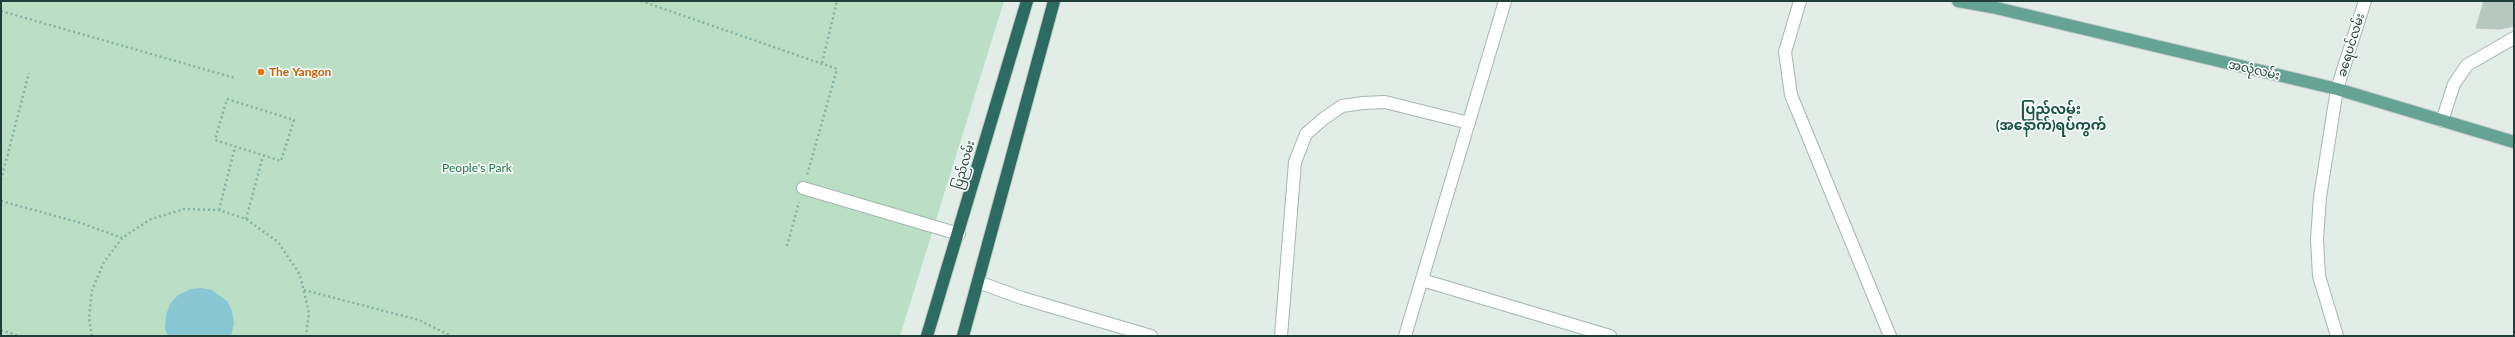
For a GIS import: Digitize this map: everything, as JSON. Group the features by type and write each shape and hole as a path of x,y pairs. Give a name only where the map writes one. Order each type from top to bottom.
{"highway":[{"name":"ပြည်လမ်း","path":"928,336 1027,1"},
{"path":"963,336 1054,1"}],"main road":[{"name":"အလုံလမ်း","path":"1958,1 1992,7 2337,90 2514,142"},
{"name":"အလုံလမ်း","path":"1977,1 1992,7"}],"street":[{"path":"1405,336 1505,1"},
{"path":"1800,1 1785,52 1791,95 1890,336"},
{"name":"ခရေပင်လမ်း","path":"2337,336 2319,276 2317,239 2320,197 2337,90 2365,1"},
{"path":"2442,121 2454,84 2467,65 2514,38"},
{"path":"1281,336 1295,162 1306,134 1323,119 1342,106 1363,103 1385,102 1469,123"},
{"path":"803,188 958,234"},
{"path":"1422,280 1610,336"},
{"path":"978,282 1150,336"}],"path":[{"path":"641,1 837,69 787,246"},
{"path":"822,63 837,1"},
{"path":"1,11 235,78"},
{"path":"1,180 29,74"},
{"path":"227,99 294,120 281,161 235,147 215,140 227,99"},
{"path":"219,210 235,147"},
{"path":"246,219 263,156"},
{"path":"1,201 81,223 122,238"},
{"path":"92,336 89,319 92,290 104,262 122,238 151,218 184,209 219,210 246,219 278,242 300,275 309,313 306,336"},
{"path":"304,290 419,320 451,336"},
{"path":"1,330 19,336"}],"green space":[{"name":"People's Park","path":"1,1 1004,1 900,336 1,336"}],"water":[{"path":"201,288 212,290 227,301 232,311 234,323 231,336 168,336 165,328 166,315 170,304 178,295 191,289"}],"building":[{"path":"2484,1 2514,1 2514,26 2500,29 2476,28"}],"place":[{"name":"The Yangon","path":"261,72"}],"district":[{"name":"ပြည်လမ်း (အနောက်)ရပ်ကွက်","path":"2051,118"}]}
